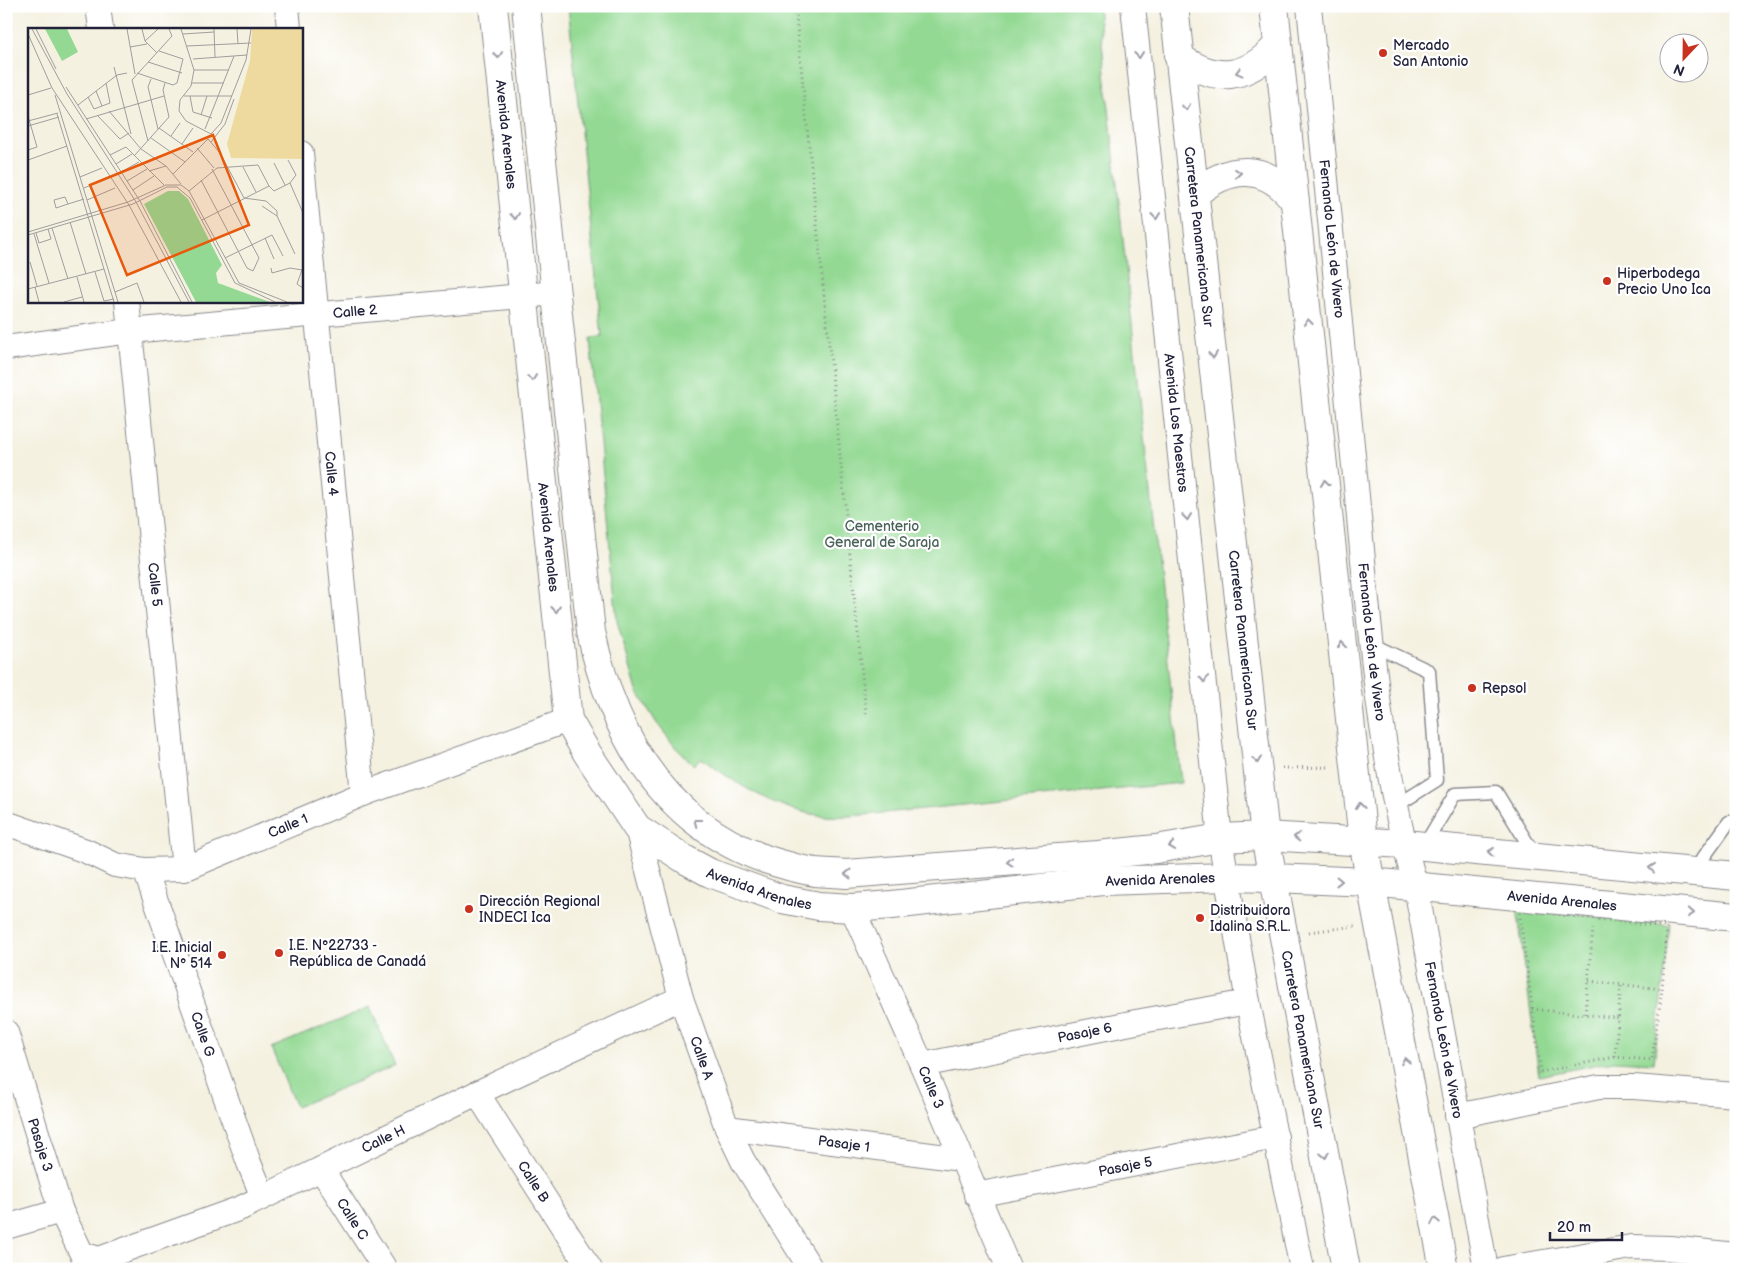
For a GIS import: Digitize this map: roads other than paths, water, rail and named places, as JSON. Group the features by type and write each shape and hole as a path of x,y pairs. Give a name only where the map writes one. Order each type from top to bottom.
{"main road":[{"name":"Avenida Arenales","path":"493,6 568,720 587,753 637,828 686,860 710,872 782,899 819,906 852,908 892,905 1103,881 1227,877 1370,882 1736,917"},
{"name":"Avenida Arenales","path":"526,6 591,632 598,666 612,704 632,748 652,777 672,800 697,822 726,842 754,855 788,866 816,872 846,874 1098,855 1156,849 1220,838 1265,836 1414,845 1736,876"},
{"name":"Carretera Panamericana Sur","path":"1174,6 1265,836 1346,1269"},
{"path":"1274,6 1363,841 1444,1269"},
{"path":"1179,56 1194,68 1213,74 1232,74 1250,69 1266,59 1278,45"},
{"path":"1195,194 1209,182 1224,175 1240,172 1256,173 1272,178 1285,188 1295,201"}],"street":[{"path":"98,6 101,28"},
{"path":"287,6 289,28"},
{"name":"Avenida Los Maestros","path":"1133,6 1220,838"},
{"name":"Fernando León de Vivero","path":"1309,6 1372,644 1382,725 1396,806 1414,845 1416,887 1486,1269"},
{"name":"Calle 4","path":"302,163 363,794"},
{"name":"Calle 2","path":"6,348 130,331 556,293"},
{"name":"Calle 5","path":"127,302 184,869"},
{"name":"Calle 1","path":"6,823 116,865 145,870 184,869 363,794 568,720"},
{"name":"Calle A","path":"637,828 681,998 727,1128 743,1161 811,1269"},
{"path":"1220,838 1248,1002 1302,1269"},
{"name":"Calle G","path":"145,870 249,1163 263,1197"},
{"name":"Calle 3","path":"852,908 1009,1269"},
{"name":"Calle H","path":"82,1254 99,1259 241,1208 477,1093 681,998"},
{"name":"Pasaje 6","path":"922,1066 1136,1022 1248,1002"},
{"name":"Pasaje 3","path":"6,1032 61,1211 82,1254"},
{"path":"1457,1116 1599,1087 1634,1087 1736,1095"},
{"name":"Calle B","path":"477,1093 590,1269"},
{"name":"Pasaje 1","path":"727,1128 961,1159"},
{"name":"Pasaje 5","path":"976,1195 1276,1137"},
{"name":"Calle C","path":"321,1169 385,1269"},
{"path":"6,1227 61,1211"},
{"path":"1503,1269 1631,1247 1670,1248 1736,1255"}],"lane":[{"path":"1372,644 1429,671 1437,780 1455,794 1496,792 1536,857"},
{"path":"1396,806 1437,780"},
{"path":"1414,845 1455,794"},
{"path":"1693,872 1729,822 1736,822"}],"place":[{"name":"Mercado San Antonio","path":"1383,53"},
{"name":"Hiperbodega Precio Uno Ica","path":"1607,281"},
{"name":"Repsol","path":"1472,688"},
{"name":"Dirección Regional INDECI Ica","path":"469,909"},
{"name":"Distribuidora Idalina S.R.L.","path":"1200,918"},
{"name":"I.E. Nº22733 - República de Canadá","path":"279,953"},
{"name":"I.E. Inicial Nº 514","path":"222,955"}],"park label":[{"name":"Cementerio General de Saraja","path":"882,534"}]}
